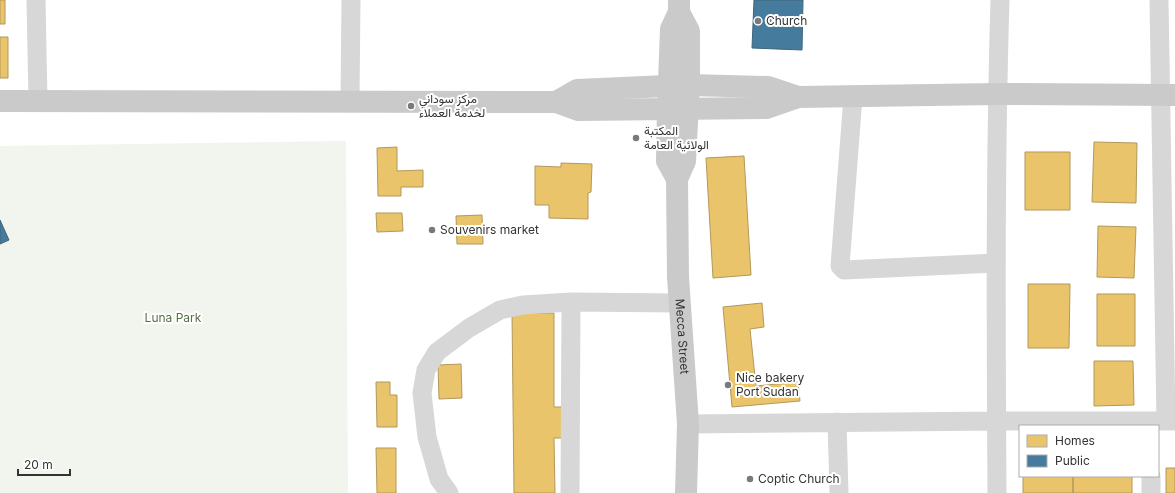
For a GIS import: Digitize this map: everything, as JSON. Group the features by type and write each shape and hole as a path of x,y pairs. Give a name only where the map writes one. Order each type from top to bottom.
{"main road":[{"name":"Mecca Street","path":"679,6 689,31 679,85 678,108 667,161 676,179 679,303 688,424 686,493"},
{"path":"556,102 577,90 679,85 768,88 798,97 997,94 1168,95"},
{"path":"0,101 350,100 556,102 578,110 766,108 798,97"}],"street":[{"path":"36,0 38,101"},
{"path":"350,100 351,0"},
{"path":"997,493 997,94 1000,0"},
{"path":"688,424 997,421 1162,422 1168,95 1159,0"},
{"path":"853,97 841,268 844,270 996,263"},
{"path":"449,493 439,479 427,436 422,393 426,370 437,352 469,328 500,310 523,305 571,302 679,303"},
{"path":"570,493 571,302"},
{"path":"837,422 840,493"},
{"path":"1151,477 1151,493"}],"green space":[{"name":"Luna Park","path":"346,141 348,493 0,493 0,146"}],"building: Homes":[{"path":"0,0 5,0 5,24 0,24"},
{"path":"0,37 8,37 8,78 0,78"},
{"path":"1094,142 1137,143 1136,203 1092,202"},
{"path":"397,147 397,171 423,170 423,187 401,187 401,196 378,196 377,148"},
{"path":"1025,152 1070,152 1070,210 1025,210"},
{"path":"744,156 751,275 713,278 706,158"},
{"path":"561,163 592,164 591,192 588,193 588,219 549,218 549,205 535,205 535,166 561,167"},
{"path":"376,213 402,213 403,231 377,232"},
{"path":"482,215 483,244 457,244 456,216"},
{"path":"1098,226 1136,227 1134,278 1097,277"},
{"path":"1028,284 1070,284 1069,348 1028,348"},
{"path":"1097,294 1135,294 1135,346 1097,346"},
{"path":"762,303 764,327 750,329 756,386 798,382 800,401 732,407 723,307"},
{"path":"512,313 554,313 554,407 562,407 562,438 554,438 555,493 514,493"},
{"path":"1094,361 1133,361 1134,405 1094,406"},
{"path":"461,364 462,398 439,399 438,365"},
{"path":"376,382 390,382 390,395 397,395 397,427 377,427"},
{"path":"376,448 396,448 396,493 377,493"},
{"path":"1166,468 1175,468 1175,493 1166,493"},
{"path":"1023,477 1073,477 1073,493 1023,493"},
{"path":"1073,477 1132,477 1132,493 1073,493"}],"building: Public":[{"path":"754,0 803,0 802,50 752,48"},
{"path":"0,220 9,240 0,244"}],"place":[{"name":"Church","path":"758,21"},
{"name":"مركز سوداني لخدمة العملاء","path":"411,106"},
{"name":"المكتبة الولائية العامة","path":"636,138"},
{"name":"Souvenirs market","path":"432,230"},
{"name":"Nice bakery Port Sudan","path":"728,385"},
{"name":"Coptic Church","path":"750,479"}]}
